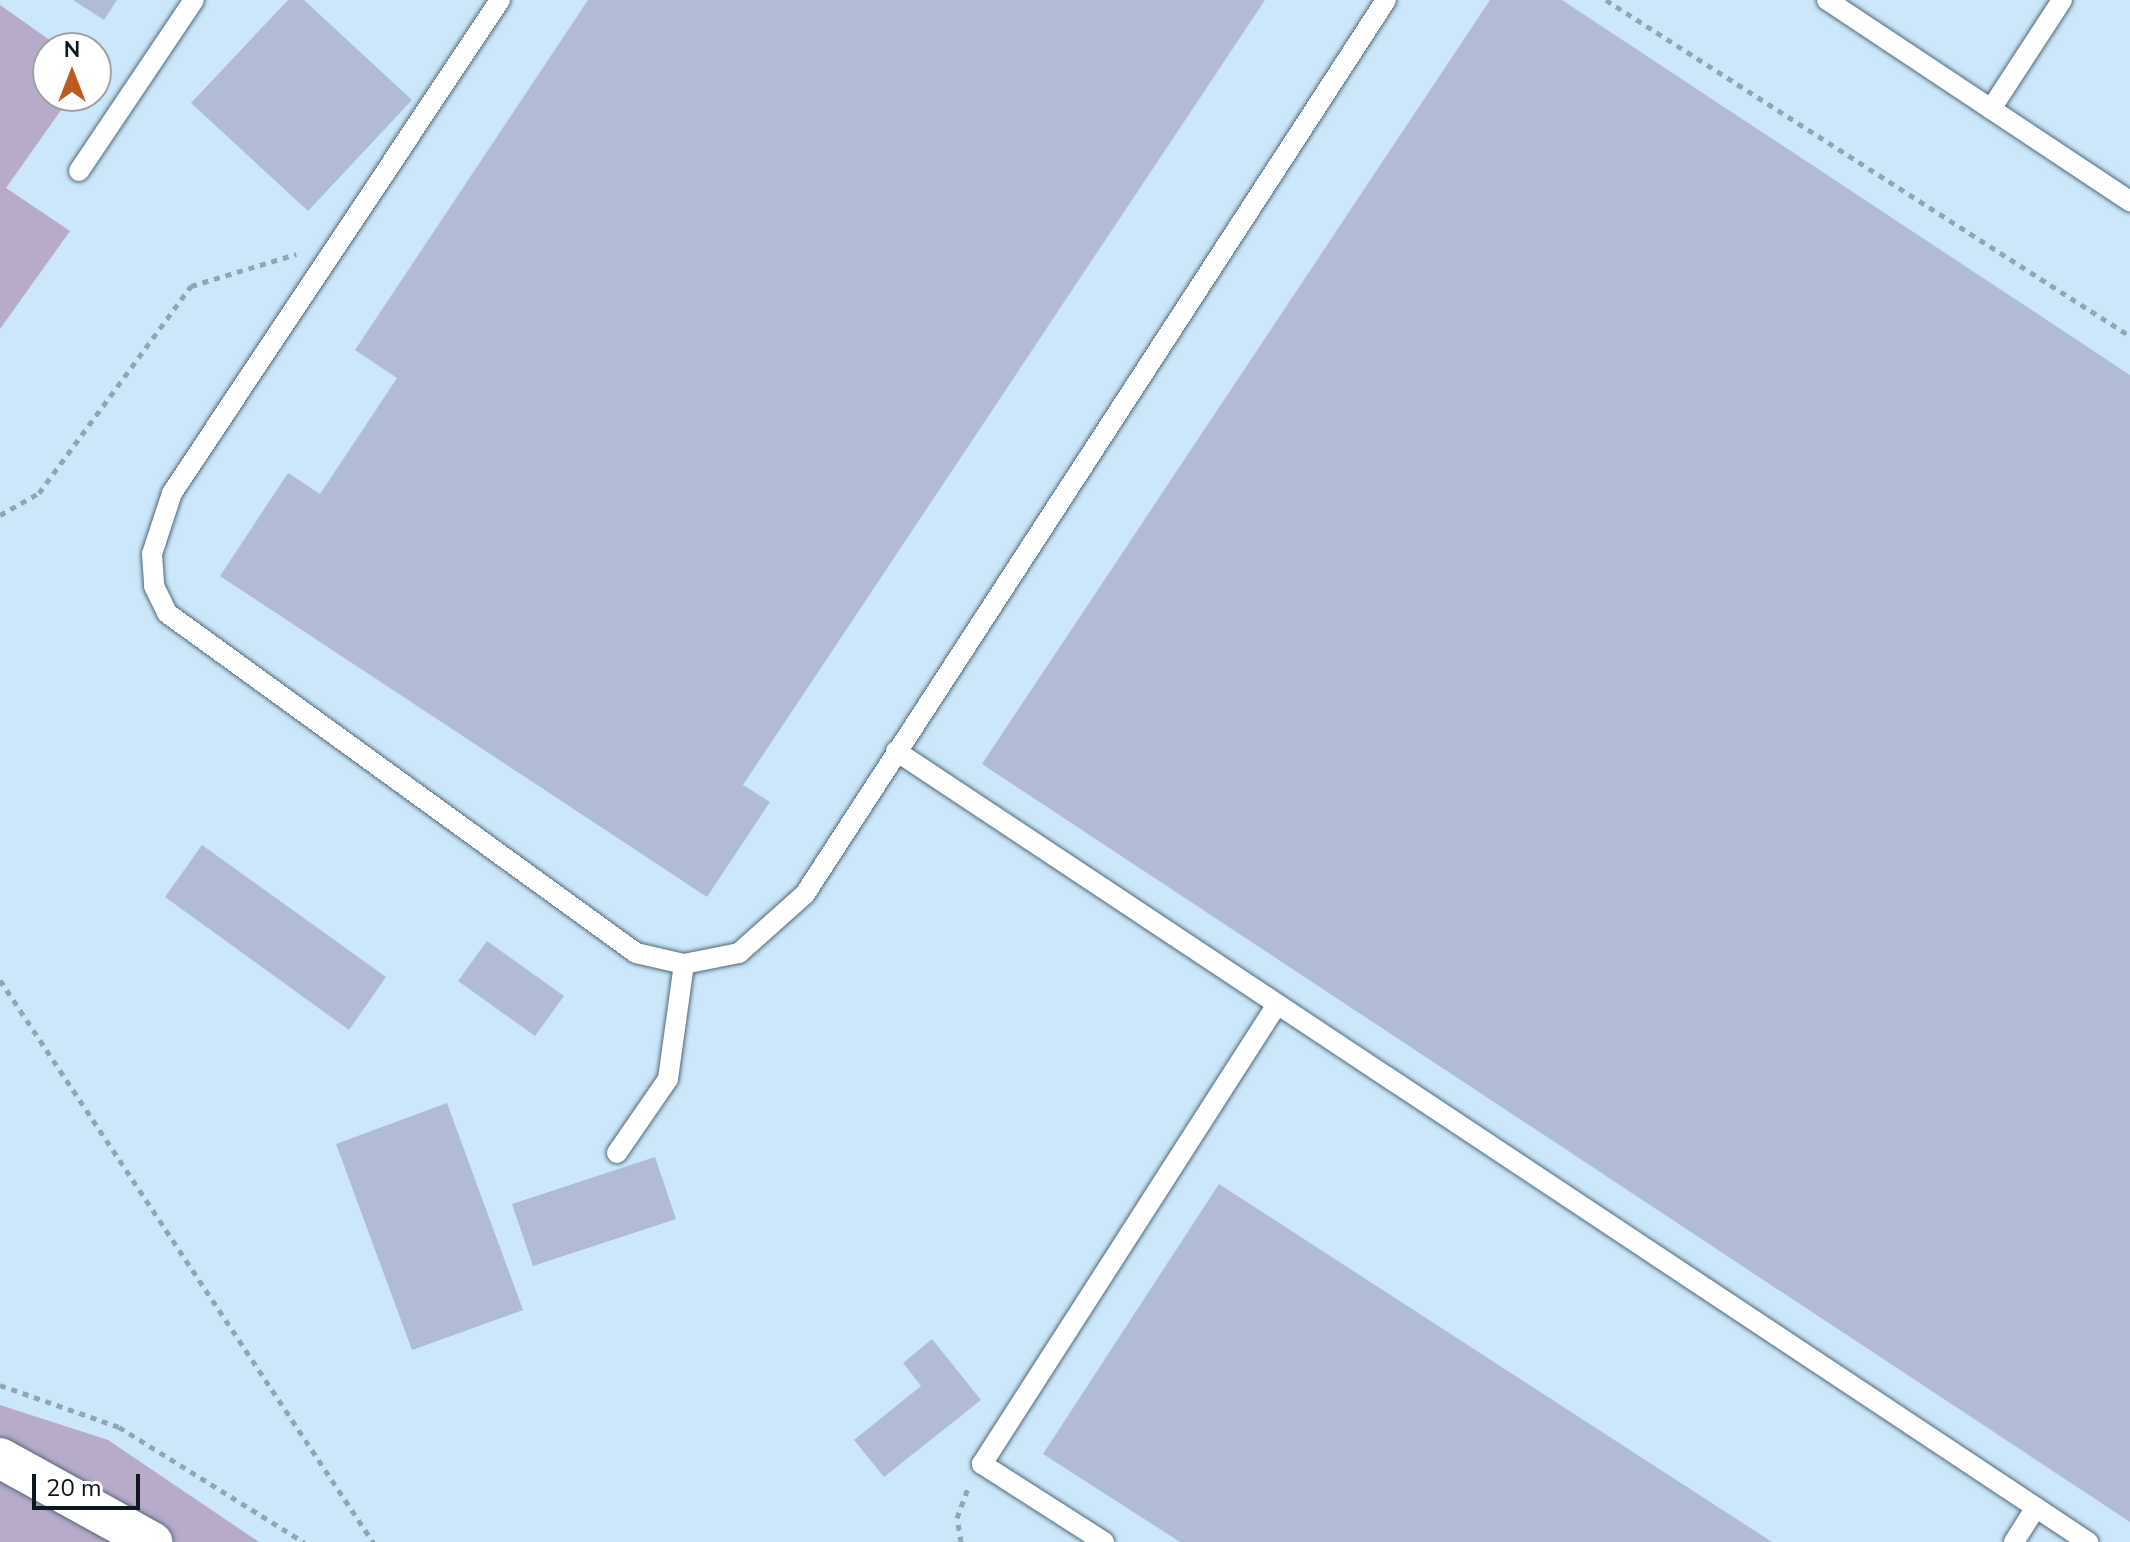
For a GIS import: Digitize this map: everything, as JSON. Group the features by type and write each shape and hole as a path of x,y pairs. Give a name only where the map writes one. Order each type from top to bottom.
{"street":[{"path":"0,1458 152,1542"}],"lane":[{"path":"79,171 194,0"},
{"path":"500,0 172,493 152,554 167,613 636,953 684,964 739,953 805,894 1386,0"},
{"path":"1827,0 2130,201"},
{"path":"1991,109 2062,0"},
{"path":"896,751 2088,1542"},
{"path":"617,1153 668,1079 684,964"},
{"path":"1104,1542 982,1464 1276,1006"},
{"path":"2014,1542 2036,1507"}],"path":[{"path":"1606,0 2130,336"},
{"path":"0,515 39,493 191,286 340,240"},
{"path":"0,980 373,1542"},
{"path":"0,1385 119,1427 304,1542"},
{"path":"961,1542 957,1518 982,1464"}],"shaded area":[{"path":"0,5 38,32 32,32 32,112 60,112 6,188 70,231 0,329"},
{"path":"0,1405 108,1440 259,1542 0,1542"}],"building":[{"path":"73,0 117,0 104,20"},
{"path":"288,0 304,0 412,100 308,211 191,103"},
{"path":"588,0 1265,0 743,785 770,802 707,897 220,576 288,473 320,494 397,378 355,350"},
{"path":"1490,0 1562,0 2130,375 2130,1522 982,764"},
{"path":"202,845 386,977 349,1030 165,897"},
{"path":"487,941 564,996 535,1036 458,981"},
{"path":"447,1103 523,1310 412,1350 336,1144"},
{"path":"655,1157 676,1219 533,1266 512,1204"},
{"path":"1219,1184 1772,1542 1180,1542 1043,1454"},
{"path":"932,1339 981,1400 884,1477 854,1440 921,1386 903,1363"}]}
